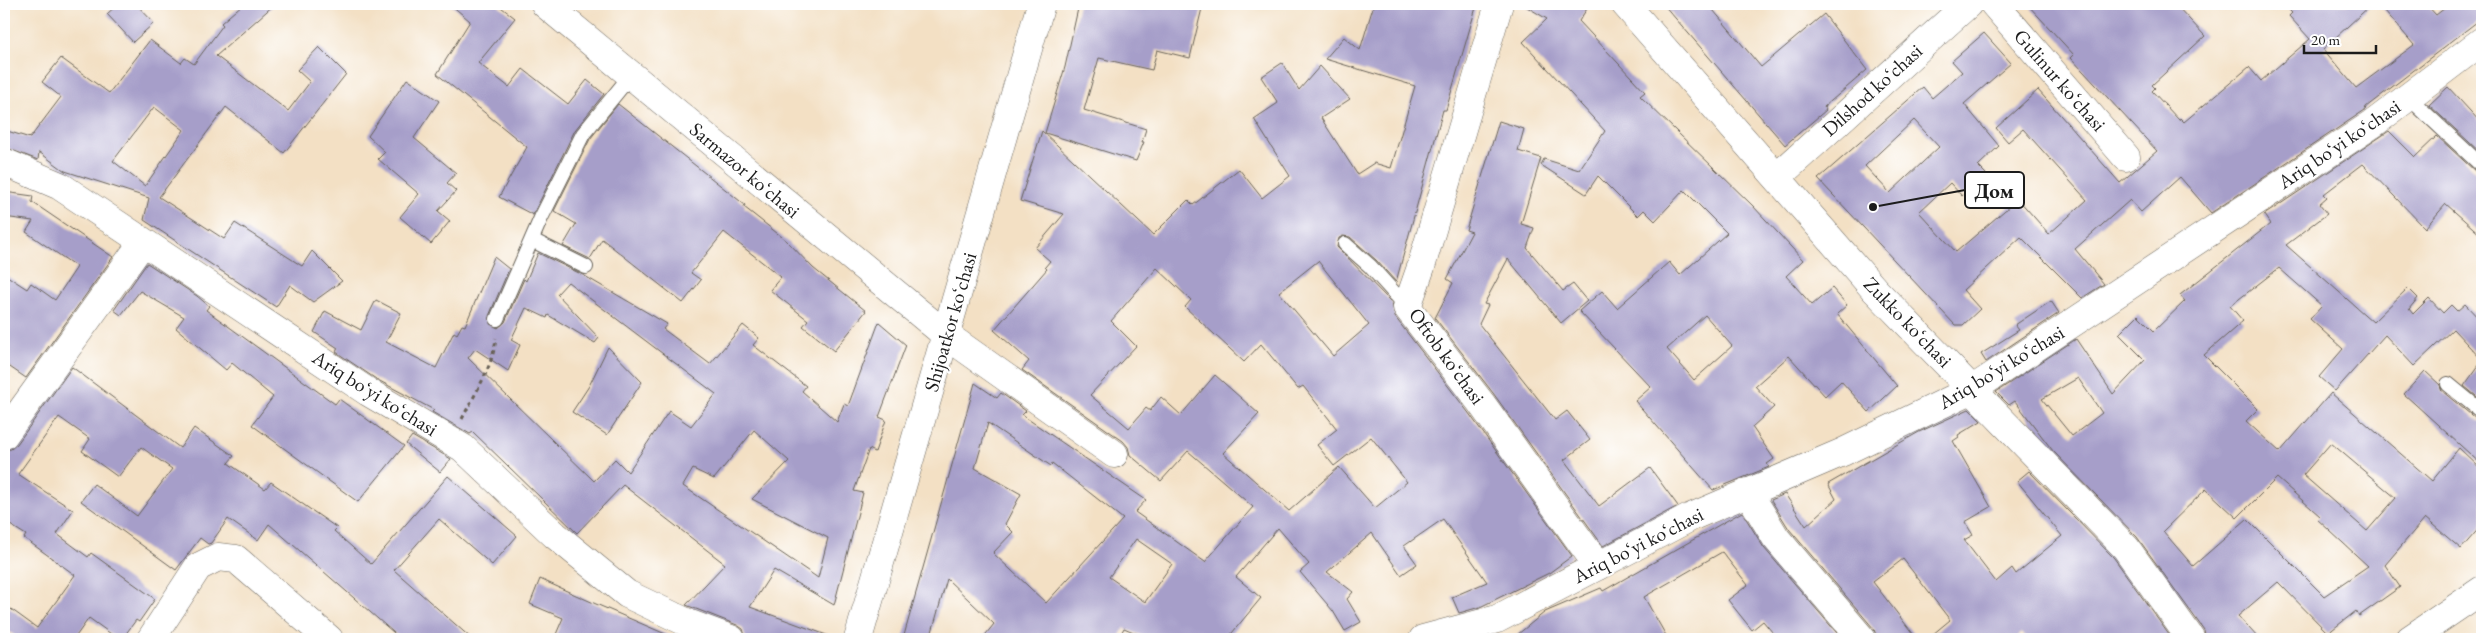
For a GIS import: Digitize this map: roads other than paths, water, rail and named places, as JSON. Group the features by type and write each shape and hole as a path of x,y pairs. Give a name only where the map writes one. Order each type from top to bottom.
{"street":[{"name":"Sarmazor koʻchasi","path":"545,4 946,336 1114,454"},
{"name":"Shijoatkor koʻchasi","path":"858,639 1041,4"},
{"name":"Oftob koʻchasi","path":"1498,4 1424,257 1407,306 1481,403 1598,566"},
{"name":"Zukko koʻchasi","path":"1625,4 1875,290 2126,548 2191,639"},
{"name":"Dilshod koʻchasi","path":"1777,177 1968,4"},
{"name":"Gulinur koʻchasi","path":"1994,4 2126,157"},
{"name":"Ariq boʻyi koʻchasi","path":"1423,639 1497,619 1691,517 1843,452 1973,389 2366,128 2482,41"},
{"name":"Ariq boʻyi koʻchasi","path":"4,162 60,186 368,392 463,448 555,535 627,594 688,623 731,639"},
{"path":"4,435 143,242"},
{"path":"1748,492 1776,538 1862,639"},
{"path":"150,639 198,567 218,556 236,559 329,639"},
{"path":"2410,639 2482,590"}],"lane":[{"path":"497,320 532,240 583,134 631,75"},
{"path":"2408,97 2482,166"},
{"path":"532,240 586,267"},
{"path":"1345,244 1370,266 1407,306"},
{"path":"2448,384 2482,412"}],"place":[{"name":"Дом","path":"1873,207"}]}
